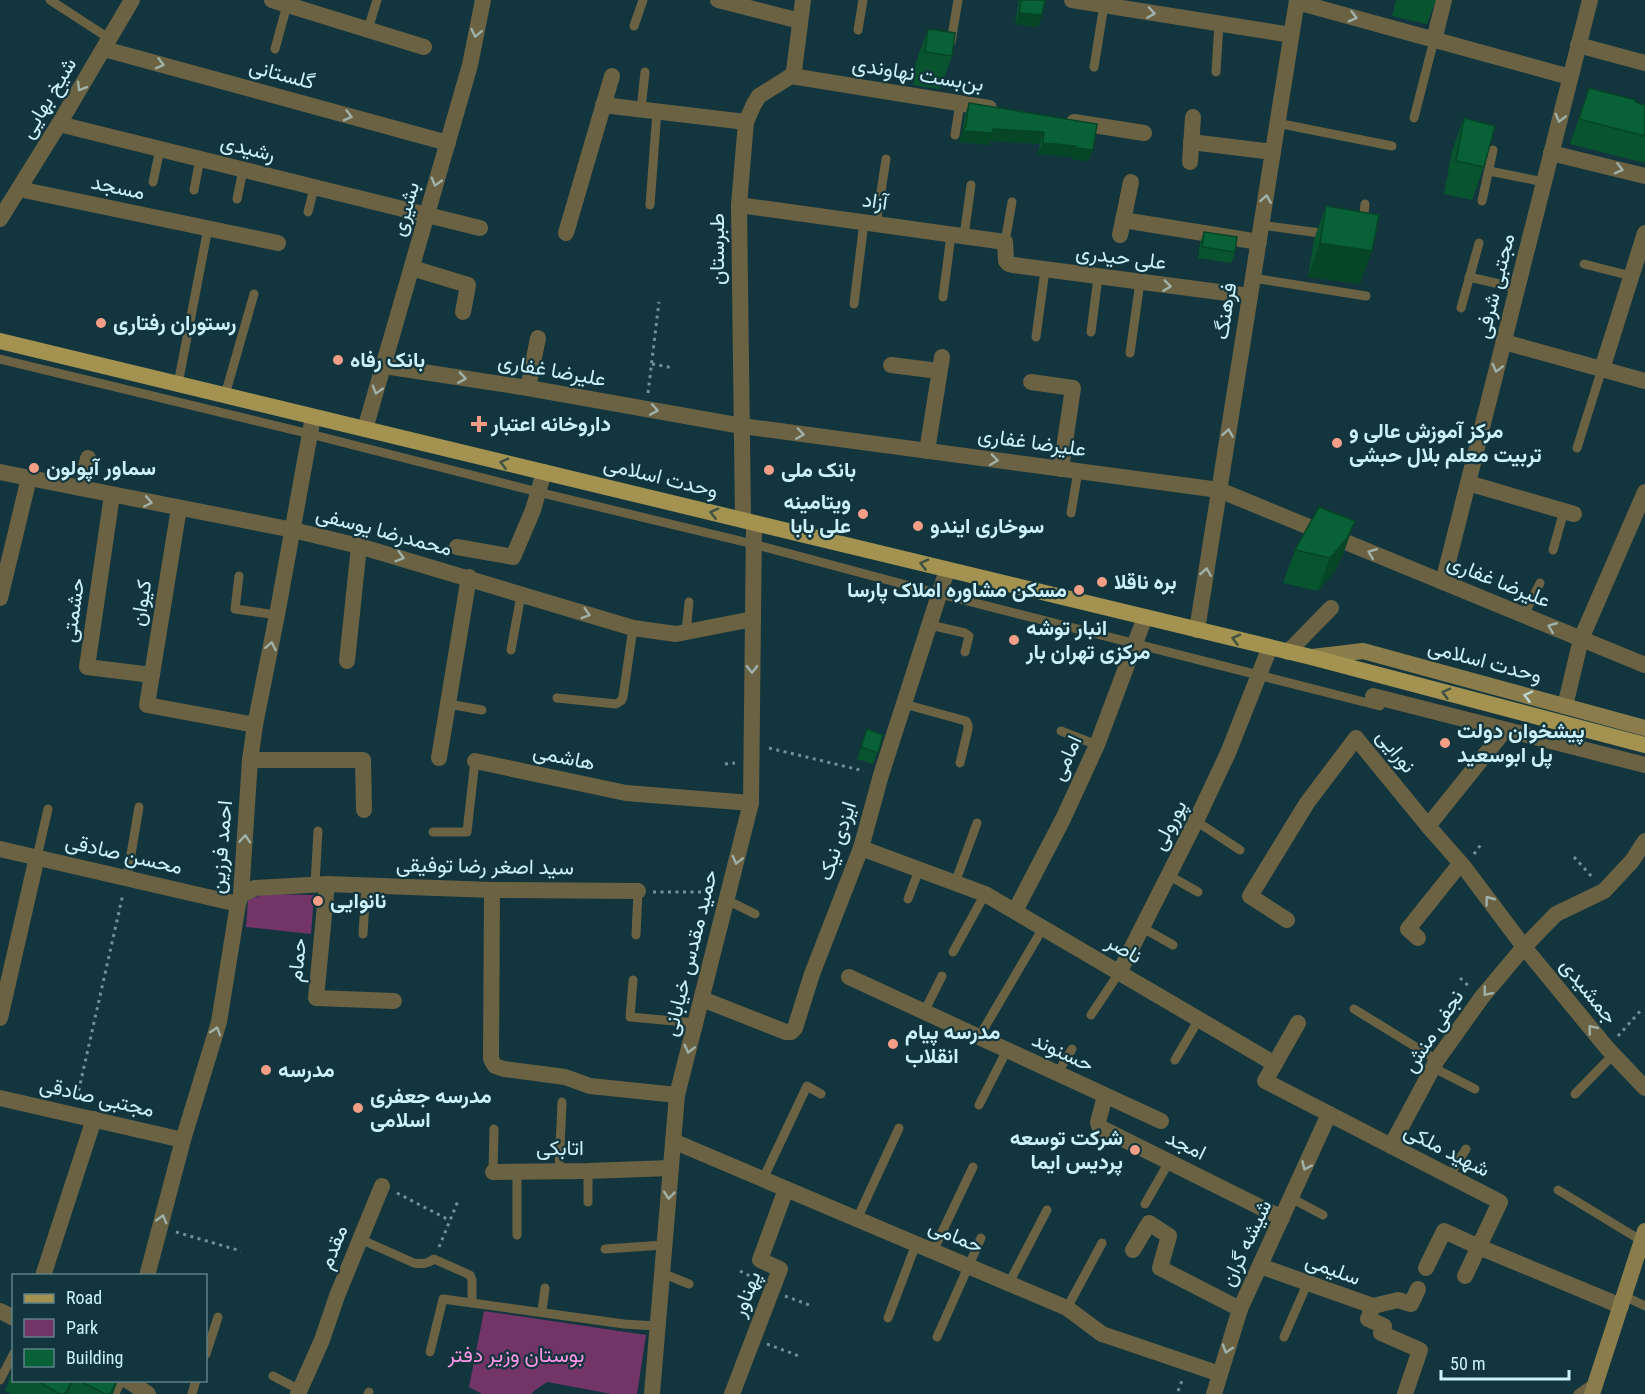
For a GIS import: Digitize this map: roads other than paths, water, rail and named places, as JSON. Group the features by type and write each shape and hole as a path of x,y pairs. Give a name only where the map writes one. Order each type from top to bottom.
{"main road":[{"name":"وحدت اسلامی","path":"0,341 225,395 312,425 365,429 1311,657 1645,745"},
{"name":"وحدت اسلامی","path":"1311,657 1363,651 1645,728"},
{"path":"1594,1387 1643,1236"}],"street":[{"name":"شیخ بهایی","path":"0,219 132,0"},
{"name":"بشیری","path":"365,429 470,65 483,0"},
{"path":"718,0 800,21"},
{"path":"791,76 795,66 803,0"},
{"path":"1072,0 1104,2 1291,35"},
{"path":"1434,40 1444,0"},
{"name":"مجتبی شرفی","path":"1443,582 1590,0"},
{"path":"1297,1 1570,77"},
{"name":"فرهنگ","path":"1197,630 1297,1"},
{"path":"280,2 424,47"},
{"name":"گلستانی","path":"107,44 447,143"},
{"path":"1578,45 1645,63"},
{"path":"566,233 612,76"},
{"name":"بن‌بست نهاوندی","path":"791,76 1006,111"},
{"name":"طبرستان","path":"748,522 742,426 739,205 746,122 759,96 791,76"},
{"path":"603,105 746,122"},
{"path":"1190,162 1193,117"},
{"path":"1064,120 1144,133"},
{"name":"رشیدی","path":"59,124 480,228"},
{"path":"1191,142 1273,152"},
{"path":"1551,153 1645,176"},
{"path":"1131,182 1121,227 1258,242"},
{"name":"مسجد","path":"19,189 278,243"},
{"name":"آزاد","path":"739,205 1005,242"},
{"path":"1602,369 1645,233"},
{"name":"علی حیدری","path":"1005,242 1006,261 1013,265 1250,296"},
{"path":"412,268 468,285 463,312"},
{"path":"528,388 538,338"},
{"path":"1504,342 1645,381"},
{"path":"891,365 941,364 927,451"},
{"name":"علیرضا غفاری","path":"384,366 528,388 742,426 1219,490 1645,665"},
{"path":"1031,382 1073,388 1061,469"},
{"name":"احمد فرزین","path":"147,1274 183,1140 219,1022 240,899 250,760 255,725 312,425"},
{"path":"81,488 88,458"},
{"name":"محمدرضا یوسفی","path":"0,472 293,530 359,546 633,628 676,634 753,619"},
{"path":"457,547 513,557 533,510 544,472"},
{"path":"0,598 29,478"},
{"path":"1468,483 1569,513"},
{"path":"1565,706 1581,639 1645,492"},
{"name":"حشمتی","path":"112,495 87,667 153,675"},
{"name":"کیوان","path":"179,508 147,705 255,725"},
{"name":"حمید مقدس خیابانی","path":"652,1394 677,1095 751,803 753,544 748,522"},
{"path":"347,661 359,546"},
{"name":"ایزدی نیک","path":"702,999 786,1032 791,1032 795,1028 812,974 861,848 880,775 948,570"},
{"path":"439,758 469,578"},
{"path":"1288,652 1331,608"},
{"name":"امامی","path":"1014,911 1063,819 1097,745 1145,617"},
{"name":"پورولی","path":"1119,973 1197,821 1228,753 1270,647"},
{"path":"1372,696 1502,733 1645,765"},
{"path":"1428,826 1502,733"},
{"name":"نورایی","path":"1287,920 1250,896 1307,802 1356,738 1460,864 1524,947"},
{"path":"250,760 363,760 364,810"},
{"name":"هاشمی","path":"475,761 626,793 751,803"},
{"name":"نجفی منش","path":"1391,1146 1435,1064 1482,997 1524,947 1556,914 1604,891 1632,861 1645,842"},
{"name":"ناصر","path":"861,848 986,894 1275,1064"},
{"name":"محسن صادقی","path":"0,849 127,878 240,899"},
{"path":"0,1018 37,857"},
{"path":"1418,938 1408,929 1460,864"},
{"name":"سید اصغر رضا توفیقی","path":"240,899 255,888 321,884 492,890 638,891"},
{"name":"حمام","path":"321,884 316,998 394,1001"},
{"path":"492,890 491,1059 495,1066 564,1077 590,1086 677,1095"},
{"name":"جمشیدی","path":"1524,947 1610,1051 1645,1088"},
{"name":"حسنوند","path":"849,977 1161,1121"},
{"path":"1298,1023 1265,1081 1329,1114"},
{"name":"امجد","path":"1105,1096 1099,1126 1282,1218"},
{"name":"مجتبی صادقی","path":"0,1098 183,1140"},
{"name":"شهید ملکی","path":"1329,1114 1500,1202 1465,1276"},
{"name":"شیشه گران","path":"1214,1394 1240,1309 1329,1114"},
{"path":"43,1274 94,1119"},
{"name":"حمامی","path":"673,1142 1067,1308 1102,1334 1220,1374"},
{"name":"اتابکی","path":"493,1172 671,1168"},
{"name":"مقدم","path":"299,1392 322,1340 337,1296 382,1186"},
{"name":"پهناور","path":"732,1394 780,1269 760,1260 786,1189"},
{"path":"1133,1250 1149,1223 1169,1236 1160,1268 1240,1309"},
{"path":"1426,1268 1444,1231 1479,1247 1622,1301"},
{"name":"سلیمی","path":"1260,1266 1372,1306 1368,1319 1384,1326 1381,1333 1420,1350 1405,1394"},
{"path":"1372,1306 1398,1300 1411,1304 1418,1289"},
{"path":"129,1382 148,1394"}],"lane":[{"path":"50,0 107,44"},
{"path":"368,29 377,0"},
{"path":"634,26 643,0"},
{"path":"858,30 863,0"},
{"path":"950,44 958,0"},
{"path":"275,49 280,2"},
{"path":"1094,67 1104,2"},
{"path":"1216,72 1219,23"},
{"path":"1414,118 1434,40"},
{"path":"645,72 649,110 650,205"},
{"path":"955,135 960,103"},
{"path":"1277,123 1392,146"},
{"path":"153,182 160,149"},
{"path":"1482,201 1493,150"},
{"path":"194,190 200,159"},
{"path":"854,304 870,223 886,159"},
{"path":"237,199 243,170"},
{"path":"1489,171 1544,182"},
{"path":"943,297 971,185"},
{"path":"308,212 314,188"},
{"path":"1005,242 1012,202"},
{"path":"1361,238 1365,204"},
{"path":"1261,225 1339,235"},
{"path":"178,384 208,228"},
{"path":"1461,308 1479,243"},
{"path":"1584,264 1631,276"},
{"path":"1036,337 1045,270"},
{"path":"1091,332 1098,277"},
{"path":"1469,277 1517,288"},
{"path":"1253,278 1366,296"},
{"path":"1130,353 1140,282"},
{"path":"225,395 254,294"},
{"path":"0,359 312,425 538,492 753,544 1259,675 1502,733 1645,772"},
{"path":"1577,448 1602,369"},
{"path":"1071,513 1078,471"},
{"path":"1553,550 1569,513"},
{"path":"239,576 235,609 277,615"},
{"path":"1524,615 1540,583"},
{"path":"511,650 521,595"},
{"path":"687,632 689,602"},
{"path":"930,625 969,636 965,652"},
{"path":"557,698 616,704 621,701 633,628"},
{"path":"448,704 482,710"},
{"path":"904,704 966,722 968,729 960,763"},
{"path":"1060,731 1097,745"},
{"name":"هاشمی","path":"433,832 467,832 475,761"},
{"path":"127,878 139,807"},
{"path":"37,857 48,809"},
{"path":"1197,821 1240,850"},
{"path":"955,883 977,823"},
{"path":"318,831 321,884"},
{"path":"908,899 919,870"},
{"path":"1168,875 1198,892"},
{"path":"363,934 366,885"},
{"path":"636,935 638,891"},
{"path":"728,894 755,914"},
{"path":"953,952 986,894"},
{"path":"979,1037 1043,928"},
{"path":"1143,928 1173,945"},
{"name":"پورولی","path":"1091,1015 1119,973"},
{"path":"924,1012 942,976"},
{"path":"633,980 630,1017 696,1023"},
{"path":"1354,1009 1475,1089"},
{"path":"1175,1060 1199,1019"},
{"path":"1057,1074 1072,1049"},
{"path":"979,1105 1007,1050"},
{"path":"1575,1094 1610,1051"},
{"path":"763,1179 807,1086 821,1094"},
{"path":"559,1170 562,1102"},
{"path":"857,1219 899,1128"},
{"name":"اتابکی","path":"493,1172 494,1129"},
{"path":"1449,1176 1466,1149"},
{"path":"1145,1204 1169,1161"},
{"path":"933,1251 973,1167"},
{"path":"517,1171 517,1234"},
{"path":"588,1171 588,1202"},
{"path":"1558,1190 1643,1236"},
{"path":"1291,1198 1323,1215"},
{"path":"1009,1283 1047,1210"},
{"path":"938,1337 981,1238"},
{"path":"360,1239 414,1263 423,1264 432,1261 470,1275 472,1303"},
{"path":"1067,1308 1102,1243"},
{"path":"888,1318 916,1244"},
{"path":"604,1249 664,1245"},
{"path":"662,1273 689,1284"},
{"path":"1284,1337 1307,1284"},
{"path":"542,1312 545,1288"},
{"path":"430,1352 443,1299 624,1324 657,1326"},
{"path":"1622,1301 1645,1306"},
{"path":"207,1351 218,1317"},
{"path":"0,1380 12,1357"},
{"path":"273,1376 299,1392"},
{"path":"1578,1394 1594,1387"}],"place":[{"name":"رستوران رفتاری","path":"101,323"},
{"name":"بانک رفاه","path":"338,360"},
{"name":"داروخانه اعتبار","path":"479,424"},
{"name":"مرکز آموزش عالی و تربیت معلم بلال حبشی","path":"1337,443"},
{"name":"سماور آپولون","path":"34,468"},
{"name":"بانک ملی","path":"769,470"},
{"name":"ویتامینه علی بابا","path":"863,514"},
{"name":"سوخاری ایندو","path":"918,526"},
{"name":"بره ناقلا","path":"1102,582"},
{"name":"مسکن مشاوره املاک پارسا","path":"1079,590"},
{"name":"انبار توشه مرکزی تهران بار","path":"1014,640"},
{"name":"پیشخوان دولت پل ابوسعید","path":"1445,743"},
{"name":"نانوایی","path":"318,901"},
{"name":"مدرسه پیام انقلاب","path":"893,1044"},
{"name":"مدرسه","path":"266,1070"},
{"name":"مدرسه جعفری اسلامی","path":"358,1108"},
{"name":"شرکت توسعه پردیس ایما","path":"1135,1150"}],"park label":[{"name":"بوستان وزیر دفتر","path":"516,1355"}]}
